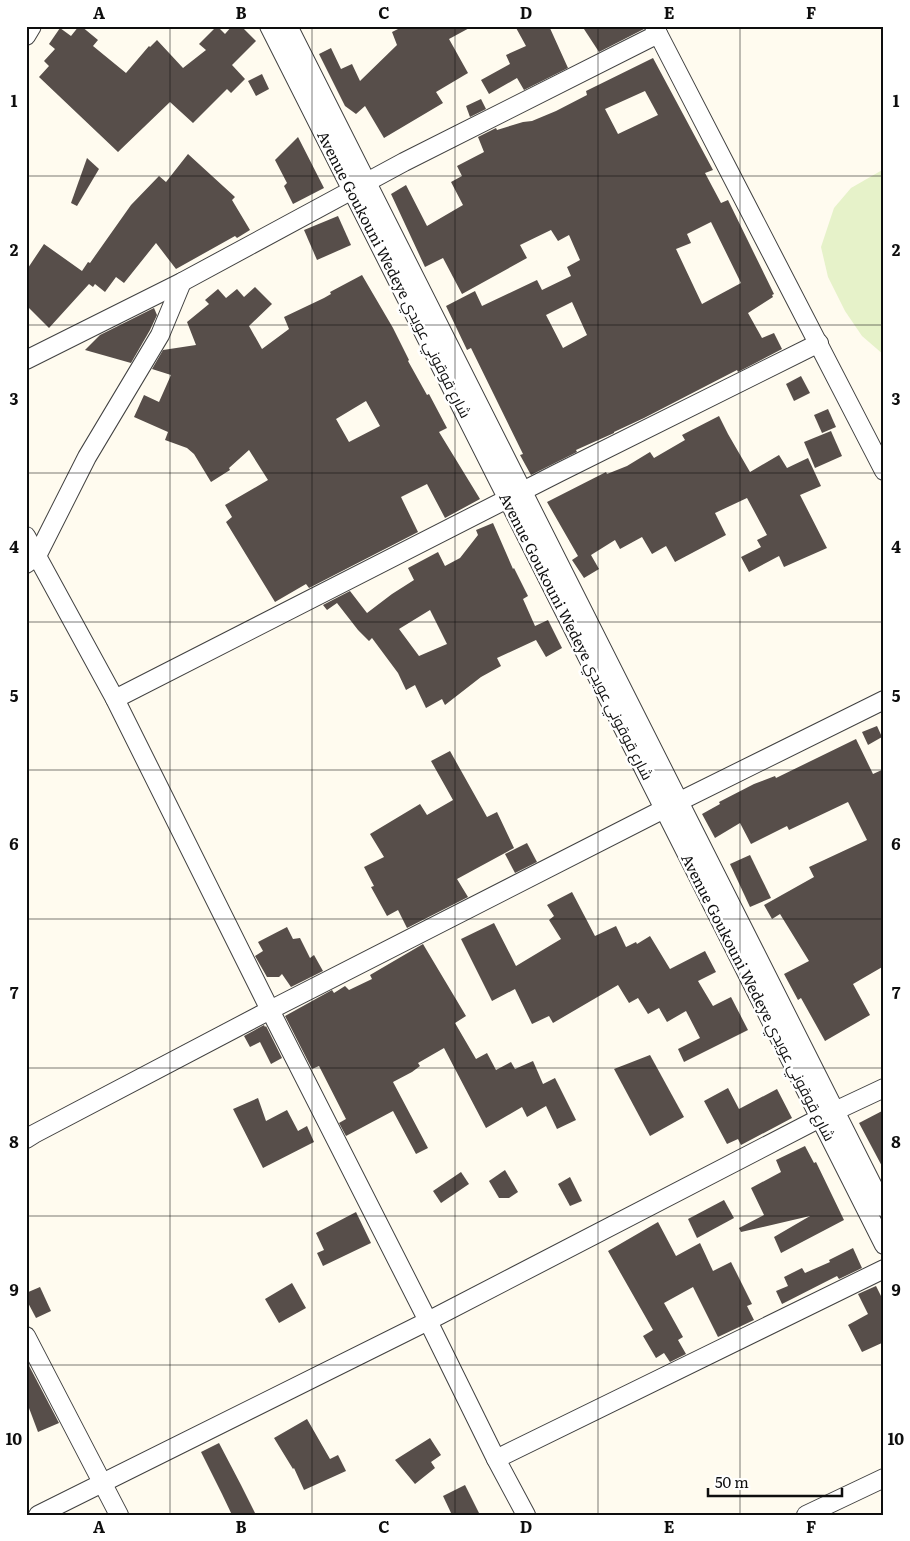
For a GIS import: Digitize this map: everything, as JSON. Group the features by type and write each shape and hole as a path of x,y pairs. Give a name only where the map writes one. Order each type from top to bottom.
{"street":[{"path":"26,36 32,26"},
{"name":"Avenue Goukouni Wedeye شارع قوقوني عويدي","path":"269,26 359,186 672,806 827,1115 884,1245"},
{"name":"Avenue Goukouni Wedeye شارع قوقوني عويدي","path":"288,26 359,186"},
{"path":"26,360 182,282 359,186 656,30 884,471"},
{"path":"32,560 87,457 160,335 182,282"},
{"path":"115,699 515,495 819,343"},
{"path":"26,536 32,560 115,699 270,1010 428,1320 496,1459 526,1515"},
{"path":"26,1140 34,1134 270,1010 884,700"},
{"path":"38,1515 428,1320 827,1115 884,1088"},
{"name":"Avenue Goukouni Wedeye شارع قوقوني عويدي","path":"827,1115 884,1208"},
{"path":"496,1459 884,1269"},
{"path":"26,1336 119,1515"},
{"path":"806,1515 884,1478"}],"green space":[{"path":"884,169 884,355 862,336 845,311 828,277 821,247 834,208 851,188"}],"building":[{"path":"79,26 98,40 93,46 126,73 149,46 157,40 183,68 206,50 199,44 217,26 225,34 232,26 241,26 256,41 232,65 245,79 231,93 227,89 193,123 170,102 118,152 39,77 49,66 44,61 55,49 49,44 60,28 71,36"},
{"path":"404,26 473,26 449,39 468,73 436,92 443,103 384,138 365,106 356,114 345,106 319,54 331,48 341,69 352,64 360,81 397,45 392,32"},
{"path":"515,26 549,26 568,68 524,90 517,78 489,94 481,80 510,64 506,55 526,46"},
{"path":"582,26 643,26 644,29 599,52"},
{"path":"653,58 713,170 705,173 721,203 728,200 774,294 772,295 773,297 748,313 762,338 774,333 782,349 576,450 577,452 531,475 520,455 523,454 471,348 467,350 446,306 475,291 482,306 537,280 542,290 571,276 567,267 580,260 569,235 558,241 551,230 520,245 527,258 462,294 443,258 425,267 391,194 406,185 427,226 463,205 451,182 462,176 457,166 484,152 478,137 496,128 497,130 532,121 556,111 587,95 586,91","holes":["645,91 658,115 618,134 605,109","711,222 741,283 702,304 676,249 691,243 687,234","572,302 587,335 563,348 546,315"]},
{"path":"262,74 269,89 256,96 248,81"},
{"path":"481,99 486,109 470,117 466,106"},
{"path":"298,137 324,188 293,204 284,186 287,183 275,160"},
{"path":"188,154 235,197 232,200 250,230 237,238 235,236 176,269 156,243 124,283 116,277 105,292 95,284 93,287 89,284 49,328 26,305 26,271 44,244 82,271 88,262 90,263 131,205 159,176 166,182"},
{"path":"87,158 99,169 77,206 71,203"},
{"path":"338,216 351,245 317,260 304,230"},
{"path":"362,275 393,328 408,361 427,395 429,394 447,428 439,432 480,499 445,518 427,484 401,497 418,532 309,588 306,584 275,602 226,522 232,517 225,505 268,480 249,450 229,468 230,470 211,482 194,454 187,448 165,440 168,432 134,417 144,395 159,402 171,375 152,369 163,350 196,345 187,322 209,304 205,300 218,289 226,298 237,289 244,297 255,287 272,304 249,326 262,349 289,329 284,317 324,298 331,294 330,292","holes":["366,401 380,426 349,442 336,419"]},
{"path":"154,308 157,315 131,363 85,350 100,335"},
{"path":"801,376 810,393 794,401 786,384"},
{"path":"828,409 836,427 822,433 814,415"},
{"path":"719,416 750,472 779,455 787,468 808,458 821,486 800,495 827,548 784,567 779,556 749,572 741,557 761,547 757,540 767,535 747,498 715,513 726,535 675,562 666,546 652,554 642,537 620,549 615,540 591,555 599,569 584,578 572,560 578,556 547,502 606,472 607,474 627,466 650,452 654,458 685,440 682,435"},
{"path":"831,431 842,456 815,468 804,442"},
{"path":"493,523 513,569 528,596 523,599 535,626 548,620 562,648 546,657 536,640 497,658 501,666 481,677 445,705 442,699 426,708 415,685 406,690 398,673 372,638 369,641 358,630 337,603 327,610 323,605 350,591 367,613 414,580 408,568 438,552 445,566 460,558 478,535 476,530","holes":["430,610 447,644 419,656 399,629"]},
{"path":"877,726 882,737 868,745 862,732"},
{"path":"856,739 873,774 884,769 884,966 853,984 870,1015 825,1041 801,998 798,1000 784,974 809,961 780,914 772,919 764,905 814,877 809,867 867,840 848,802 789,830 787,826 751,844 740,823 715,838 702,814 720,804 719,802 754,784 775,776 776,778"},
{"path":"450,751 487,817 497,812 514,848 457,879 468,897 407,928 398,910 387,916 371,887 374,886 364,867 384,857 370,834 420,804 427,815 453,800 431,761"},
{"path":"527,843 537,862 515,873 505,854"},
{"path":"750,855 771,898 750,907 730,864"},
{"path":"572,892 595,936 616,926 626,947 636,942 637,944 650,936 670,969 705,951 716,972 698,981 713,1006 731,997 748,1030 684,1062 678,1049 700,1038 686,1011 667,1022 659,1008 648,1014 638,998 629,1003 618,985 553,1023 549,1016 532,1024 515,989 492,1001 461,939 494,923 516,966 561,939 549,920 554,916 547,905"},
{"path":"287,927 293,939 300,938 310,958 314,955 323,971 291,987 282,974 279,977 267,977 255,956 263,951 258,942"},
{"path":"423,944 466,1016 455,1023 476,1059 487,1053 496,1070 511,1062 515,1069 533,1061 543,1084 555,1078 576,1120 557,1129 546,1106 527,1117 522,1107 486,1128 444,1048 418,1063 420,1066 412,1072 393,1082 428,1148 416,1154 393,1111 346,1136 339,1123 346,1119 319,1066 312,1069 285,1016 332,990 334,993 345,986 349,990 372,979 370,975"},
{"path":"264,1025 282,1058 271,1064 260,1042 250,1047 244,1036"},
{"path":"650,1055 684,1117 650,1136 614,1069"},
{"path":"728,1088 739,1109 777,1089 792,1118 741,1145 738,1139 727,1144 704,1101"},
{"path":"258,1098 266,1121 287,1110 298,1131 307,1126 314,1142 263,1168 233,1109"},
{"path":"884,1110 884,1170 859,1123"},
{"path":"805,1146 814,1163 816,1162 844,1220 781,1253 774,1237 810,1216 741,1232 739,1228 764,1215 751,1188 781,1172 776,1160"},
{"path":"505,1170 518,1192 509,1198 499,1198 489,1181"},
{"path":"461,1172 469,1184 441,1203 433,1191"},
{"path":"570,1177 582,1201 570,1206 558,1184"},
{"path":"724,1200 734,1218 697,1238 688,1219"},
{"path":"356,1212 371,1243 323,1266 317,1253 324,1250 316,1233"},
{"path":"658,1222 676,1256 700,1243 713,1271 731,1262 752,1304 747,1306 754,1320 718,1337 693,1287 664,1303 683,1337 678,1340 686,1354 670,1362 664,1353 656,1358 643,1336 653,1330 608,1251"},
{"path":"853,1248 862,1268 839,1279 837,1276 782,1304 776,1291 788,1286 784,1277 802,1268 805,1273 830,1262 829,1260"},
{"path":"292,1283 306,1308 279,1323 265,1299"},
{"path":"876,1286 884,1302 884,1342 862,1352 848,1325 868,1314 858,1294"},
{"path":"40,1287 51,1311 36,1318 26,1299 26,1293"},
{"path":"26,1360 59,1423 38,1432 26,1400"},
{"path":"307,1419 330,1459 338,1455 346,1471 304,1490 294,1468 274,1438"},
{"path":"430,1438 441,1455 431,1462 435,1468 415,1484 395,1460"},
{"path":"219,1443 256,1515 232,1515 201,1452"},
{"path":"465,1485 480,1515 452,1515 443,1496"}]}
